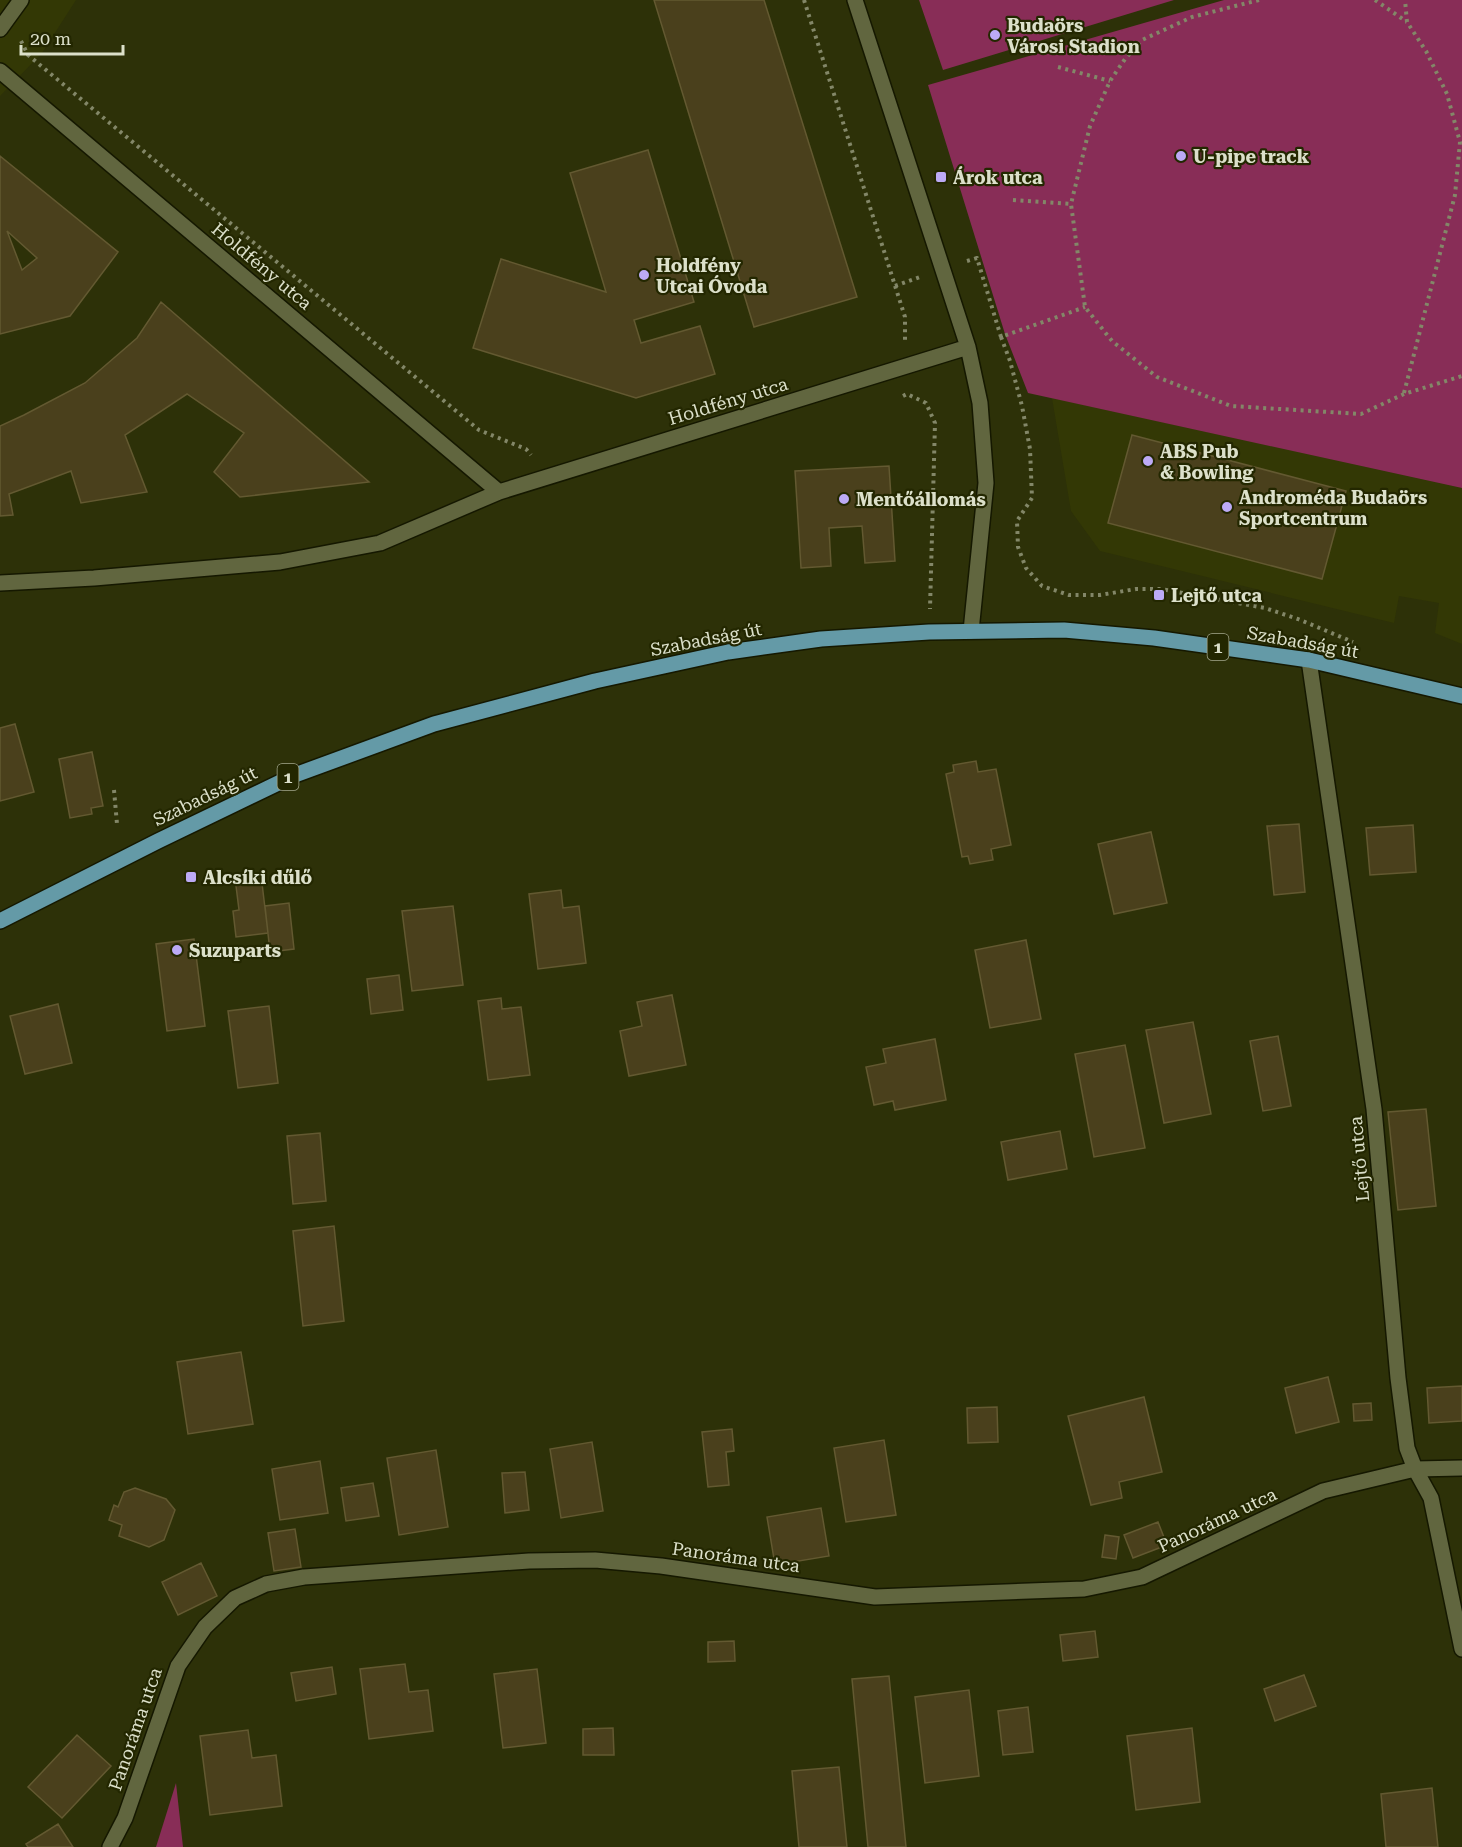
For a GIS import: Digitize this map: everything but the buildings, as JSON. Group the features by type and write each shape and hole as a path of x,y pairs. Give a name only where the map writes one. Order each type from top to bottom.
{"main road":[{"name":"Szabadság út","path":"0,921 287,778 434,724 595,681 728,652 821,639 929,632 1064,630 1143,637 1309,660 1462,696"}],"street":[{"path":"0,29 21,0"},
{"path":"855,0 944,269 968,348 980,403 986,483 971,631"},
{"name":"Holdfény utca","path":"0,71 499,492"},
{"name":"Holdfény utca","path":"0,583 94,578 280,562 380,543 499,492 968,348"},
{"name":"Lejtő utca","path":"1309,660 1374,1109 1398,1378 1407,1448 1414,1469 1431,1498 1462,1648"},
{"name":"Panoráma utca","path":"110,1847 125,1818 178,1666 205,1627 235,1598 266,1584 304,1576 529,1561 595,1560 661,1566 874,1597 1084,1589 1142,1577 1323,1491 1414,1469 1462,1468"}],"path":[{"path":"804,0 905,317 907,394 926,403 935,423 929,632"},
{"path":"1259,0 1192,16 1142,40 1110,81 1090,126 1071,204 1085,307 1112,341 1157,377 1231,406 1361,414 1404,394 1462,376"},
{"path":"1375,0 1407,22 1426,51 1448,94 1460,142 1455,195 1404,394"},
{"path":"1405,0 1407,22"},
{"path":"10,17 27,54 479,430 526,449 546,478"},
{"path":"1058,67 1110,81"},
{"path":"1013,200 1071,204"},
{"path":"895,286 977,258 1010,361 1030,449 1032,498 1017,521 1017,547 1026,568 1042,586 1069,595 1101,595 1136,589 1161,589 1265,608 1353,642 1345,669"},
{"path":"1001,337 1085,307"},
{"path":"114,790 117,824"}],"shaded area":[{"path":"0,0 76,0 42,53 0,96"},
{"name":"Budaörs Városi Stadion","path":"919,0 1174,0 943,70"},
{"path":"1224,0 1462,0 1462,488 1028,393 1005,334 928,85"},
{"path":"1052,398 1462,488 1462,644 1435,633 1439,603 1399,596 1394,623 1100,551 1071,511"},
{"path":"176,1783 183,1847 156,1847"}],"place":[{"name":"Budaörs Városi Stadion","path":"995,35"},
{"name":"U-pipe track","path":"1181,156"},
{"name":"Árok utca","path":"941,177"},
{"name":"Holdfény Utcai Óvoda","path":"644,275"},
{"name":"ABS Pub & Bowling","path":"1148,461"},
{"name":"Mentőállomás","path":"844,499"},
{"name":"Androméda Budaörs Sportcentrum","path":"1227,507"},
{"name":"Lejtő utca","path":"1159,595"},
{"name":"Alcsíki dűlő","path":"191,877"},
{"name":"Suzuparts","path":"177,950"}]}
